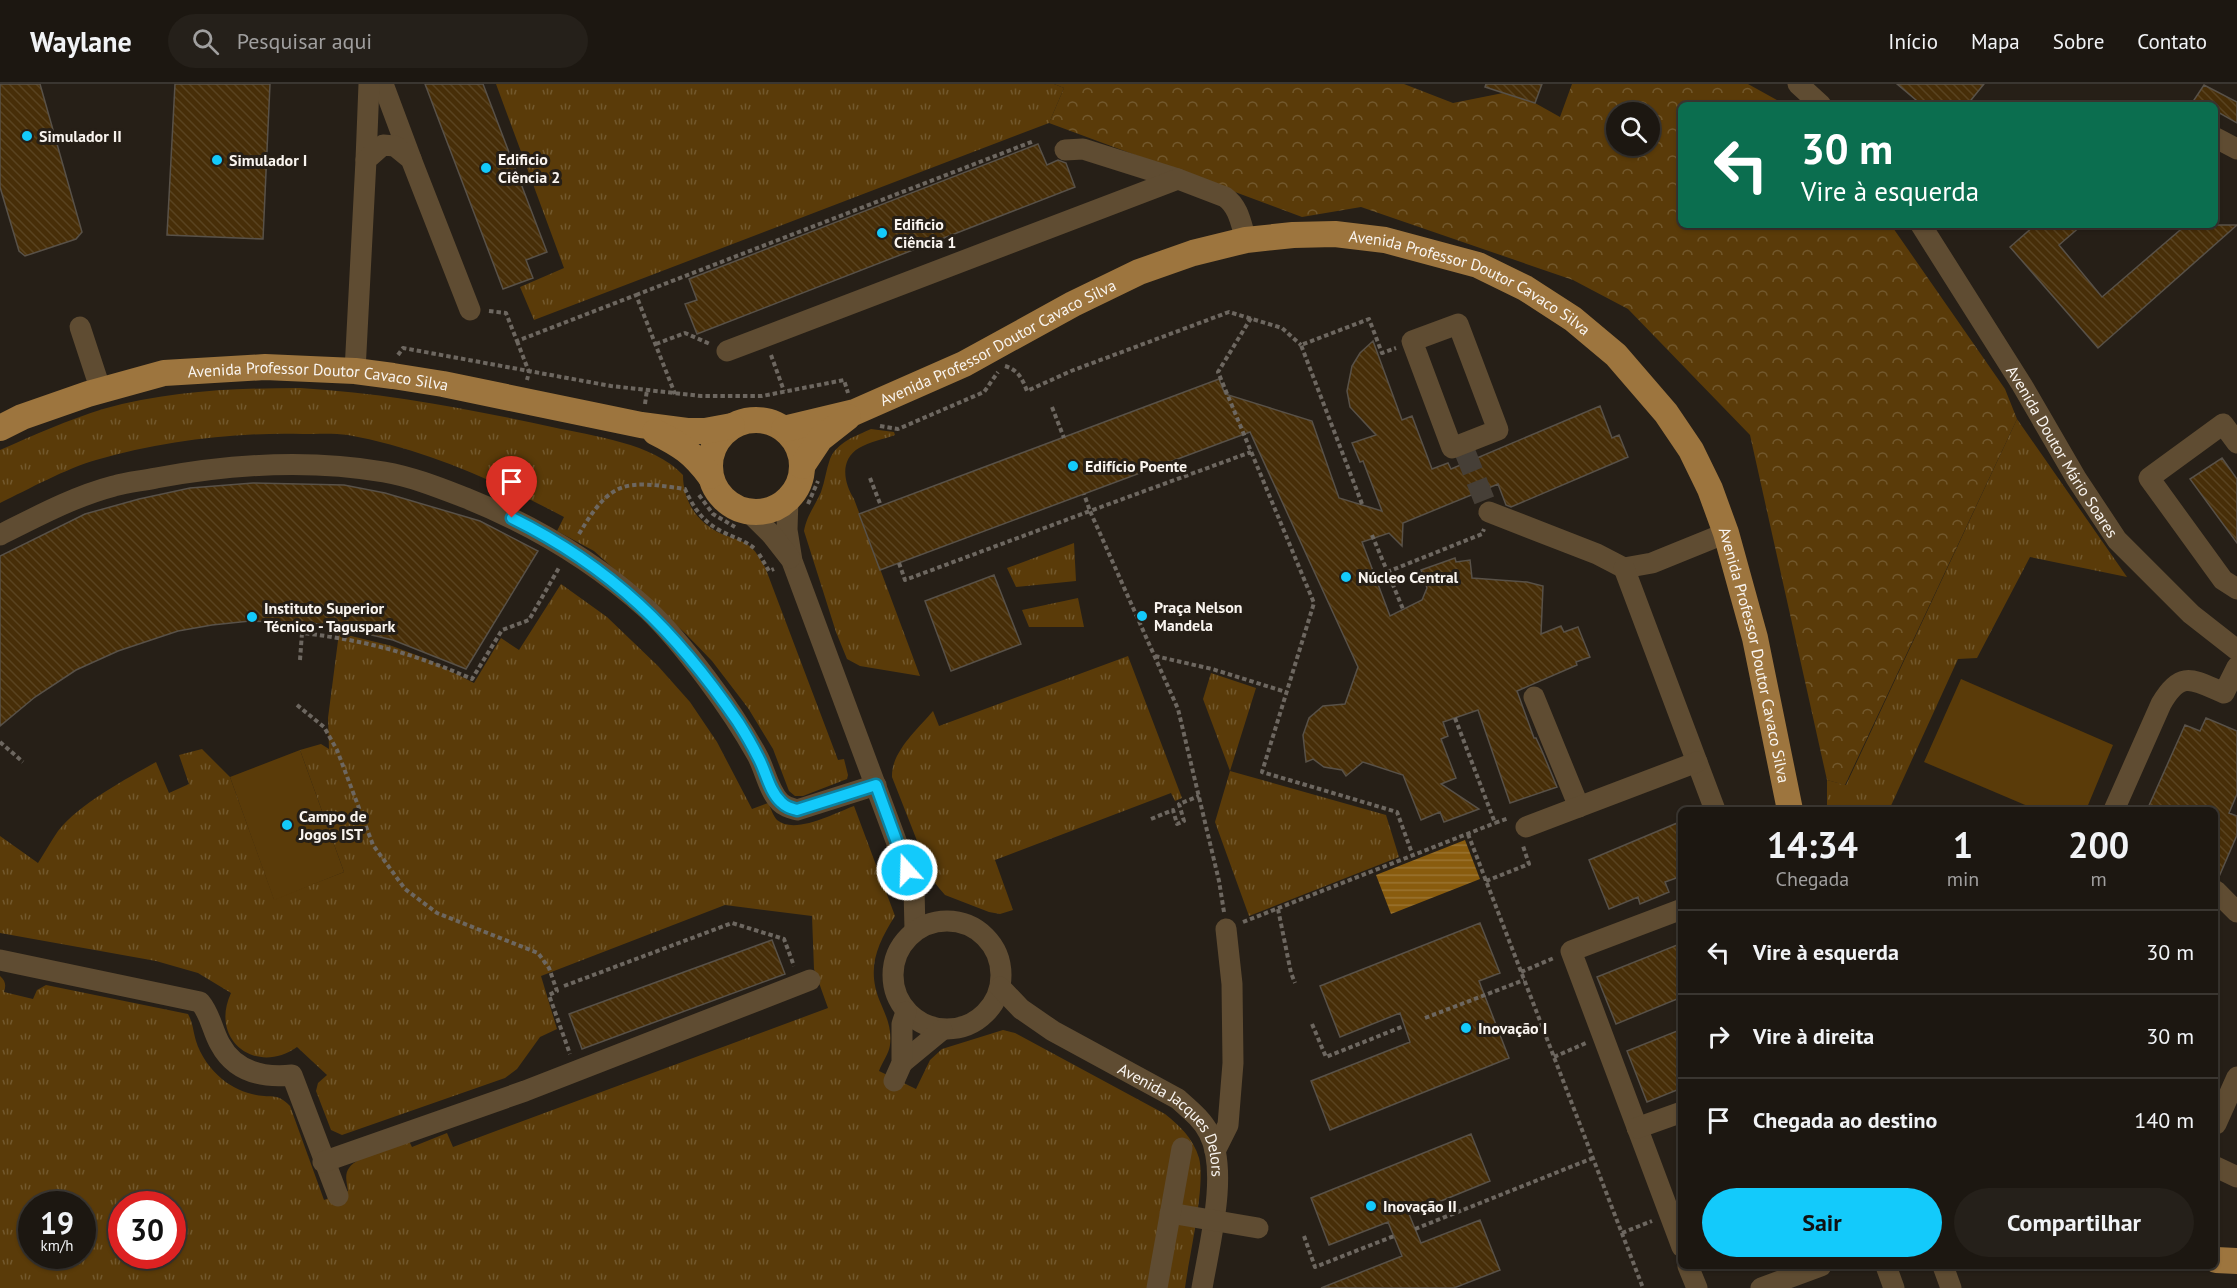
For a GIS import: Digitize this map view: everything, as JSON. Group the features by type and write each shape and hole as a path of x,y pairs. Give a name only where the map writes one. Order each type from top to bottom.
{"main road":[{"name":"Avenida Professor Doutor Cavaco Silva","path":"784,429 855,412 964,364 1073,303 1139,272 1193,253 1246,240 1293,234 1335,234 1385,240 1478,265 1525,288 1573,319 1616,355 1643,386 1691,450 1710,489 1726,534 1755,638 1789,807"},
{"name":"Avenida Professor Doutor Cavaco Silva","path":"0,428 22,417 164,373 265,367 356,371 443,384 641,425 687,431 705,431 732,426"},
{"name":"Avenida Professor Doutor Cavaco Silva","path":"811,469 820,439 855,412"},
{"path":"745,420 772,422 784,429 811,469 796,489 798,502 764,512 749,512 736,508 724,500 710,476 710,461 714,447 732,426 745,420"},
{"name":"Avenida Professor Doutor Cavaco Silva","path":"641,425 677,443 696,457 710,476"},
{"path":"2218,1260 2237,1261"}],"street":[{"path":"356,371 369,84"},
{"path":"383,84 470,310"},
{"path":"1798,84 1818,102"},
{"path":"2218,139 2237,149"},
{"path":"366,160 383,145 395,146 411,159"},
{"path":"1065,150 1083,149 1178,179 1225,197 1236,208 1246,240"},
{"path":"727,351 1178,179"},
{"name":"Avenida Doutor Mário Soares","path":"1923,228 2022,385 2076,478 2117,540 2191,614 2237,650"},
{"path":"1458,324 1498,430 1464,448 1452,448 1412,341 1458,324"},
{"path":"80,327 101,391"},
{"path":"2237,443 2223,424 2149,478 2223,580 2237,589"},
{"path":"0,535 40,514 113,486 191,471 259,465 314,465 385,472 430,484 491,508 534,529 570,550 640,604 676,640 739,723 759,757 779,801 788,808 797,810 876,785"},
{"path":"798,502 788,530 792,561 914,889 915,930"},
{"path":"749,512 772,535 792,561"},
{"path":"1489,512 1597,554 1624,568 1652,562 1726,534"},
{"path":"1624,568 1714,807"},
{"path":"2115,807 2160,704 2169,690 2179,681 2194,681 2230,697 2237,667"},
{"path":"1534,697 1579,807"},
{"path":"1520,830 1697,762"},
{"path":"914,889 946,921"},
{"path":"2218,892 2237,912"},
{"path":"1678,911 1571,951 1678,1237"},
{"path":"946,921 962,923 977,930 991,944 999,961 1000,987 994,1002 971,1024 957,1029 942,1030 929,1027 906,1012 895,993 892,969 900,948 915,930 930,923 946,921"},
{"path":"1215,1151 1228,1125 1233,1063 1233,984 1227,929"},
{"path":"0,960 200,1002 210,1018 220,1044 231,1059 250,1072 271,1077 292,1075 323,1162 338,1196"},
{"path":"323,1162 577,1071 805,982"},
{"name":"Avenida Jacques Delors","path":"1000,987 1021,1009 1053,1031 1178,1099 1195,1114 1209,1134 1218,1162 1216,1198 1203,1288"},
{"path":"906,1012 902,1024 898,1072 942,1030"},
{"name":"Avenida Jacques Delors","path":"983,1015 1011,1015 1053,1031"},
{"path":"2218,1116 2237,1077"},
{"path":"1637,1128 1678,1113"},
{"path":"1156,1288 1182,1148"},
{"path":"2218,1168 2237,1177"},
{"path":"1170,1213 1258,1228"},
{"path":"1689,1269 1697,1288"},
{"path":"1761,1288 1813,1269"},
{"path":"1887,1269 1894,1288"},
{"path":"1944,1269 1951,1288"}],"path":[{"path":"517,341 1034,141"},
{"path":"636,295 675,394"},
{"path":"470,310 506,312 529,372"},
{"path":"395,361 403,348 611,386 675,394 733,397 762,396 844,380 860,428 869,424 898,429 984,392 1003,365 1017,372 1027,391 1071,371 1229,312 1282,328 1301,345 1362,504"},
{"path":"1251,318 1218,372 1314,603 1262,772 1397,813 1413,856"},
{"path":"1301,345 1369,319 1382,353 1412,341"},
{"path":"656,344 685,333 727,351"},
{"path":"764,337 784,391"},
{"path":"1052,407 1064,438"},
{"path":"899,563 905,580 1251,452"},
{"path":"798,502 813,495 811,469"},
{"path":"870,478 881,506"},
{"path":"300,660 302,633 354,639 405,653 472,680 502,630 529,620 595,507 610,492 623,486 658,485 685,489 692,505 702,517 719,531 753,547 769,571"},
{"path":"1084,494 1178,709 1219,880 1227,929 1496,823 1520,830 1529,864 1486,881"},
{"path":"1388,572 1482,534 1489,512"},
{"path":"1372,535 1403,609"},
{"path":"1154,656 1212,669 1286,692"},
{"path":"297,705 324,728 337,750 373,845 405,889 437,913 538,953 549,968 557,992 549,995 577,1071"},
{"path":"1455,718 1496,823"},
{"path":"0,742 23,762"},
{"path":"1151,819 1173,810 1177,824 1184,821 1179,804 1199,796"},
{"path":"1468,834 1643,1288"},
{"path":"1278,909 1295,983"},
{"path":"564,986 732,923 784,939 805,982"},
{"path":"1521,972 1571,951"},
{"path":"1425,1018 1524,980"},
{"path":"1312,1024 1326,1057 1404,1026"},
{"path":"1554,1057 1603,1036"},
{"path":"1415,1229 1593,1158"},
{"path":"1622,1233 1669,1214"},
{"path":"1304,1236 1315,1267 1394,1236"}],"green space":[{"path":"496,84 1054,84 1064,88 1049,123 534,320 520,287 564,268"},
{"path":"1054,84 1404,84 1453,103 1503,93 1535,103 1560,117 1572,84 1748,84 1781,102 1678,102 1678,228 1893,228 2005,389 2017,419 1845,785 1827,780 1750,435 1628,309 1573,280 1361,207 1302,217 1049,123 1064,88"},
{"path":"300,388 396,398 521,420 622,442 656,455 670,464 683,475 689,502 705,524 749,545 765,567 838,760 844,759 847,779 803,796 795,796 789,791 773,749 748,708 712,661 686,634 594,551 557,531 564,517 486,479 405,449 343,434 277,434 198,439 121,453 96,460 60,474 0,503 0,450 64,423 103,409 176,394"},
{"path":"2017,419 2127,577 2030,557 1977,658 1958,659 1890,807 1827,807 1827,780 1846,785"},
{"path":"871,429 894,432 895,435 867,444 853,453 846,465 846,479 920,676 860,666 847,659 836,632 804,531 809,515 821,492 833,453 848,440"},
{"path":"1074,543 1076,581 1016,587 1007,568"},
{"path":"561,584 607,617 658,666 690,702 717,742 752,809 768,803 777,820 794,825 815,821 854,806 895,916 875,958 874,980 890,1034 889,1048 879,1071 916,1089 930,1060 942,1049 1003,1030 1015,1033 1165,1114 1190,1138 1199,1158 1201,1170 1199,1203 1185,1288 0,1288 0,976 5,984 4,992 33,999 37,990 46,985 188,1014 200,1052 218,1075 247,1093 278,1098 290,1106 324,1200 348,1191 346,1176 349,1168 360,1159 377,1152 409,1141 412,1147 447,1133 453,1147 828,1008 814,969 812,916 725,905 541,976 557,1029 540,1037 517,1069 505,1078 342,1135 331,1130 316,1091 318,1083 327,1075 297,1047 281,1055 266,1057 252,1055 240,1048 231,1038 226,1025 226,1010 231,993 198,973 156,961 0,933 0,836 38,863 58,831 78,811 156,762 169,793 189,784 179,755 202,749 230,777 274,899 344,872 300,750 321,744 329,749 328,718 339,633 392,646 427,659 474,683 501,638 519,650"},
{"path":"1078,598 1084,627 1029,627 1022,610"},
{"path":"1128,656 1182,798 1175,801 1171,793 995,860 1013,910 1000,914 989,912 945,895 932,879 892,777 896,759 906,741 933,711 939,726"},
{"path":"1211,673 1256,688 1230,771 1203,699"},
{"path":"1961,679 2113,745 2087,807 2030,807 1924,762"},
{"name":"Campo de Jogos IST","path":"300,750 344,872 274,900 230,777"},
{"path":"1230,771 1386,815 1399,857 1249,916 1215,822"}],"shaded area":[{"path":"1465,840 1480,879 1391,914 1376,875"}],"building":[{"name":"Simulador II","path":"0,84 40,84 82,232 76,239 25,256 19,251 0,187"},
{"name":"Simulador I","path":"175,84 270,84 263,239 167,235"},
{"name":"Edificio Ciência 2","path":"425,84 483,84 547,252 526,260 533,278 503,289"},
{"path":"1486,84 1542,84 1535,103 1485,87"},
{"path":"1897,84 1984,84 1969,102 1918,102"},
{"path":"2204,85 2237,102 2237,123 2218,112 2218,102 2194,100"},
{"name":"Edificio Ciência 1","path":"1038,144 1047,165 1058,160 1066,163 1075,187 697,334 685,304 697,300 689,279"},
{"path":"2218,225 2237,225 2098,348 2010,247 2032,228 2079,228 2059,245 2102,297 2182,228 2218,228"},
{"name":"Núcleo Central","path":"1373,341 1402,420 1412,416 1432,469 1448,463 1451,469 1600,406 1612,438 1619,435 1628,457 1511,507 1506,505 1498,484 1403,523 1402,546 1389,533 1362,542 1390,616 1422,600 1427,588 1421,570 1455,558 1456,562 1470,560 1472,578 1527,582 1543,586 1541,634 1561,626 1564,632 1578,627 1590,657 1517,691 1534,738 1536,738 1557,787 1510,803 1478,710 1443,722 1448,736 1441,739 1456,778 1441,784 1479,809 1444,822 1440,812 1421,820 1403,775 1363,762 1346,776 1342,770 1324,767 1313,759 1306,762 1303,735 1309,718 1323,706 1345,704 1358,667 1250,432 880,570 859,514 1219,379 1225,394 1312,421 1339,498 1382,511 1363,461 1360,462 1352,443 1376,435 1350,407 1347,391 1352,366 1360,353"},
{"path":"2222,458 2237,479 2237,543 2190,479"},
{"path":"253,483 344,485 385,493 480,521 538,551 466,669 393,640 337,627 312,623 250,621 212,625 178,631 118,651 76,670 35,697 0,726 0,556 85,514 190,488"},
{"path":"994,575 1021,644 951,671 925,601"},
{"path":"2206,718 2237,731 2237,794 2229,813 2237,816 2237,835 2218,879 2218,807 2148,807 2185,725 2200,731"},
{"path":"1678,823 1678,877 1665,882 1669,892 1640,904 1638,897 1609,909 1589,860"},
{"name":"Inovação I","path":"1480,923 1500,973 1479,981 1509,1058 1330,1130 1311,1081 1410,1042 1400,1013 1340,1037 1320,986"},
{"path":"772,940 785,974 582,1049 569,1014"},
{"path":"1678,945 1678,999 1616,1024 1597,977"},
{"path":"1678,1031 1678,1090 1647,1102 1627,1051"},
{"name":"Inovação II","path":"1471,1134 1490,1181 1409,1214 1421,1243 1480,1220 1500,1270 1454,1288 1321,1288 1402,1256 1388,1222 1329,1245 1311,1198"}],"tunnel":[{"path":"1465,452 1489,512"}],"place":[{"name":"Simulador II","path":"27,136"},
{"name":"Simulador I","path":"217,160"},
{"name":"Edificio Ciência 2","path":"486,168"},
{"name":"Edificio Ciência 1","path":"882,233"},
{"name":"Edifício Poente","path":"1073,466"},
{"name":"Núcleo Central","path":"1346,577"},
{"name":"Praça Nelson Mandela","path":"1142,616"},
{"name":"Instituto Superior Técnico - Taguspark","path":"252,617"},
{"name":"Campo de Jogos IST","path":"287,825"},
{"name":"Inovação I","path":"1466,1028"},
{"name":"Inovação II","path":"1371,1206"}],"route":[{"path":"512,518 570,550 609,578 662,625 698,667 739,723 759,757 779,801 788,808 797,810 876,785 907,870"}]}
